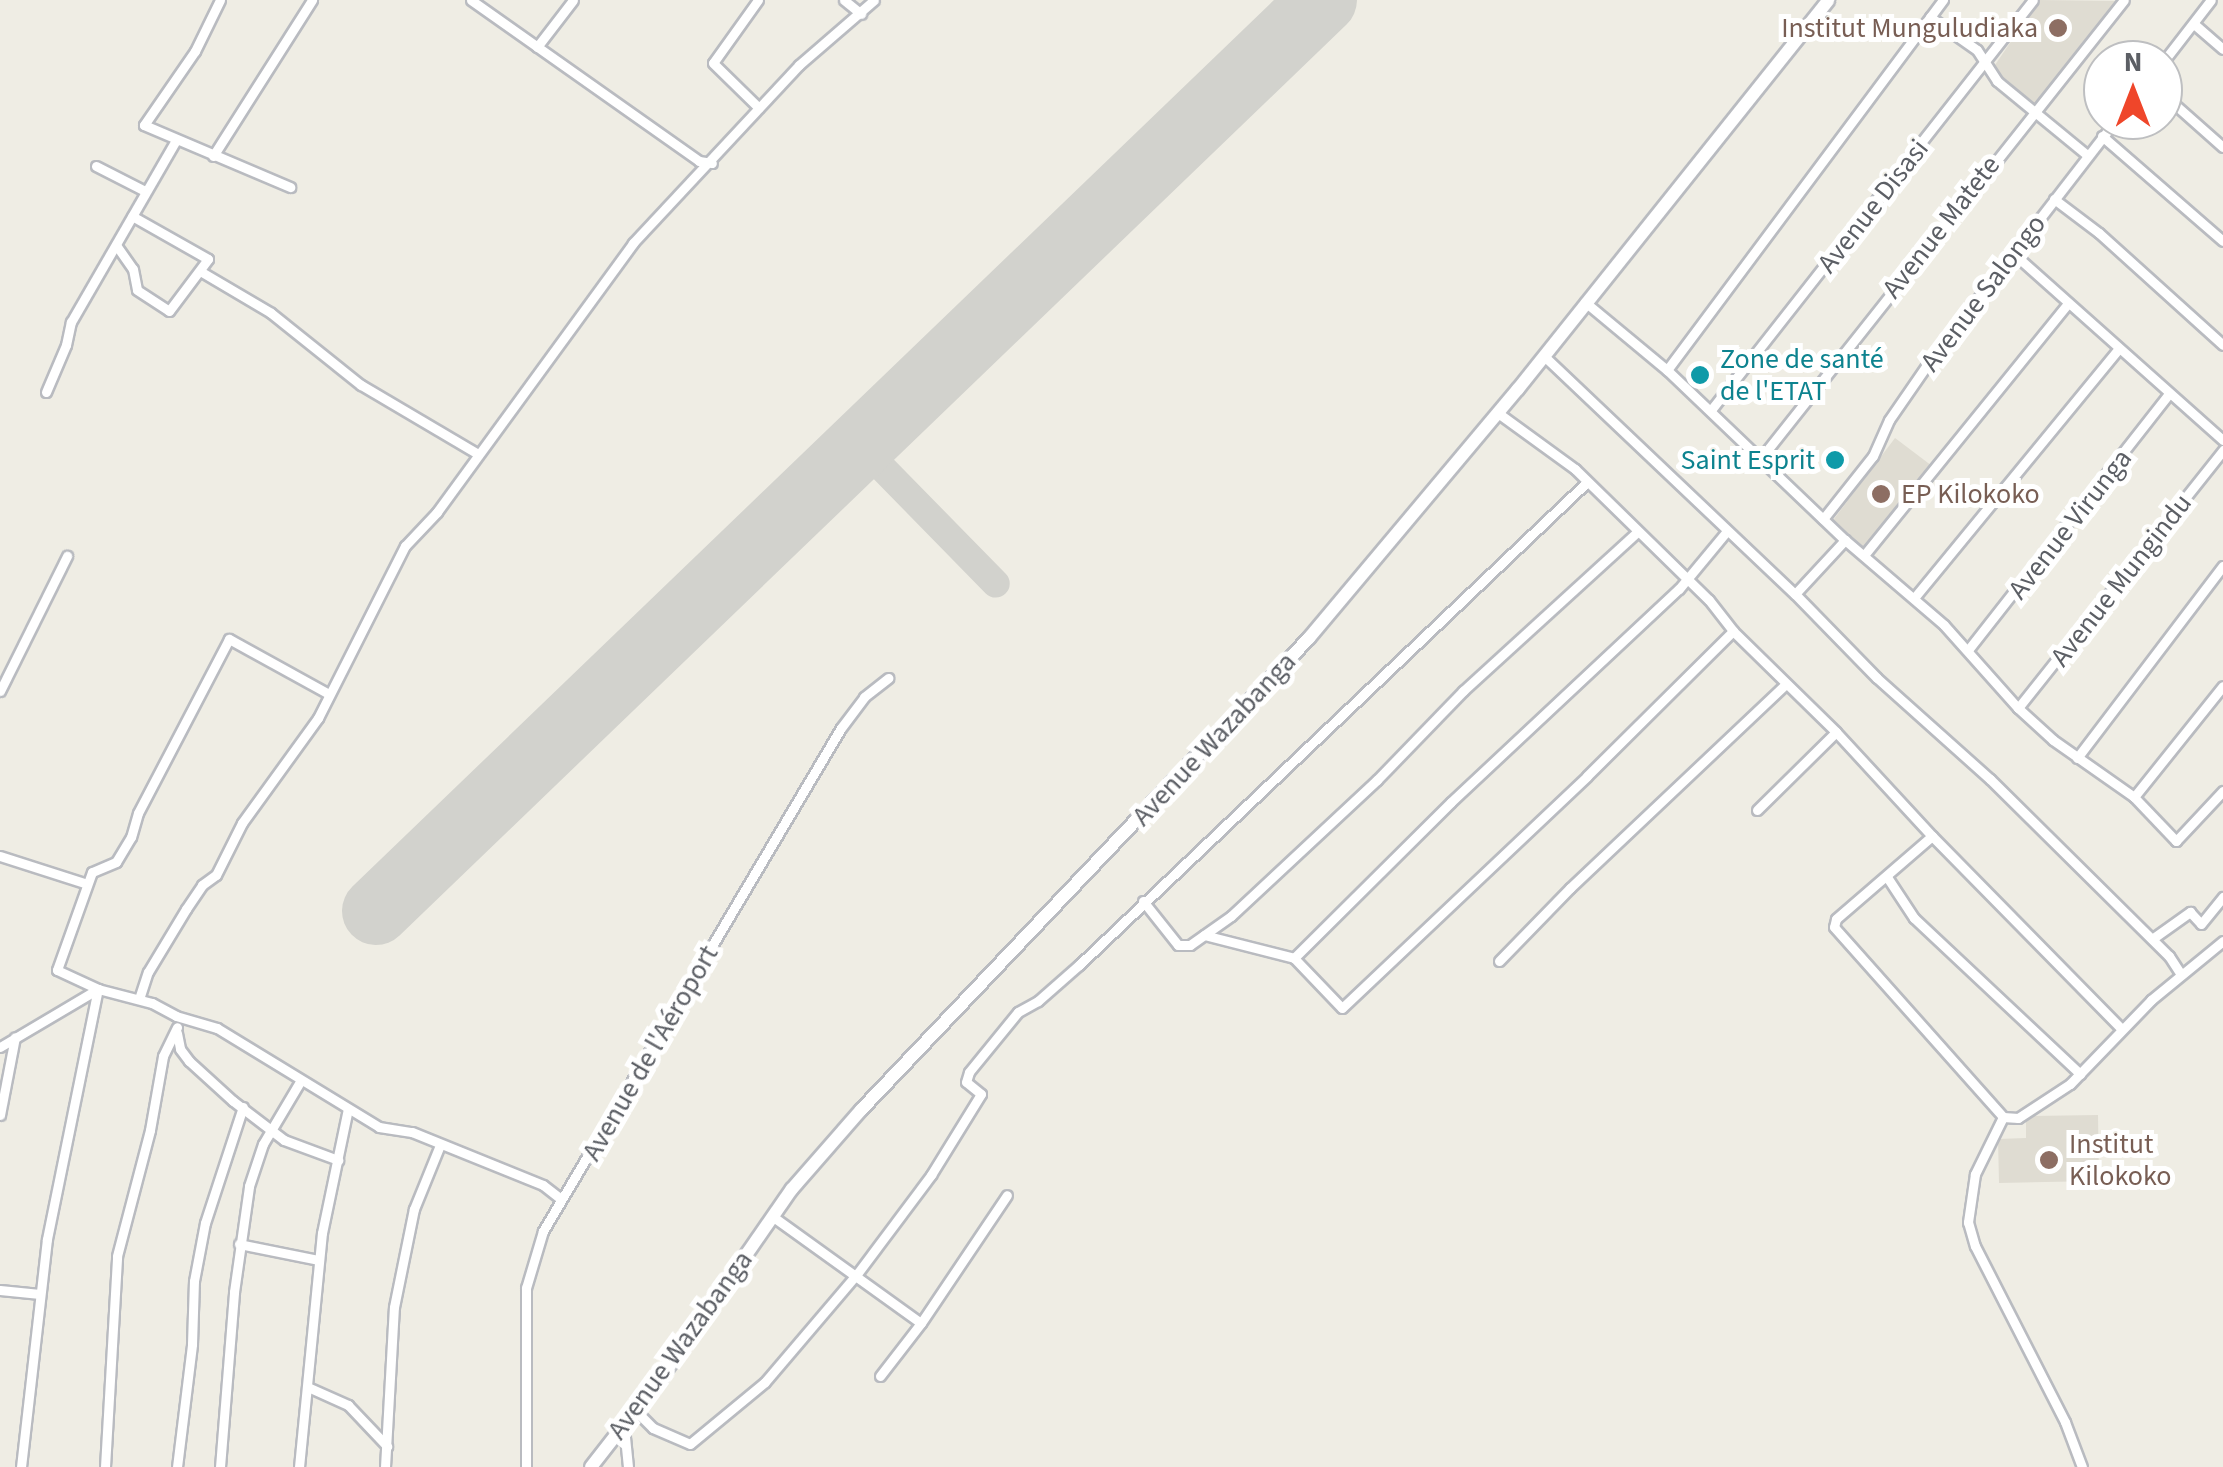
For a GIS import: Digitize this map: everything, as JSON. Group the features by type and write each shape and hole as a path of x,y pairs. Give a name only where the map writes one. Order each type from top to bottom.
{"main road":[{"name":"Avenue Wazabanga","path":"591,1467 636,1411 772,1216 861,1110 1310,638 1498,413 1828,0"}],"street":[{"path":"220,0 195,51 144,125 290,187"},
{"path":"214,156 312,0"},
{"path":"470,0 616,98 699,161 712,163"},
{"path":"538,47 573,0"},
{"path":"758,0 713,63 759,108"},
{"path":"844,0 861,14"},
{"path":"140,999 148,972 186,909 202,884 216,875 242,824 318,718 405,546 438,512 632,243 712,163 799,65 874,0"},
{"path":"1668,370 1943,0"},
{"name":"Avenue Disasi","path":"1711,410 2033,0"},
{"name":"Avenue Matete","path":"1761,458 2124,0"},
{"path":"2181,40 2211,0"},
{"path":"1930,17 1987,62 1997,82 2087,155"},
{"path":"2194,24 2223,49"},
{"path":"2183,111 2223,146"},
{"path":"46,392 66,346 71,322 176,140"},
{"name":"Avenue Salongo","path":"1823,519 1872,456 1889,420 1929,362 2099,140"},
{"path":"2107,140 2223,241"},
{"path":"96,166 145,190"},
{"path":"2054,199 2100,233 2223,346"},
{"path":"115,244 133,268 137,290 170,311 208,259 132,216"},
{"path":"2014,254 2223,440"},
{"path":"200,270 271,313 361,385 478,454"},
{"path":"1585,302 1668,370 1845,540 1914,598 1968,650 2018,708 2077,758 2134,796 2176,841 2223,791"},
{"path":"1865,554 2068,303"},
{"path":"1914,598 2118,350"},
{"path":"1544,356 1796,594 1877,678 1990,779 2152,939 2180,973"},
{"name":"Avenue Virunga","path":"1968,650 2169,394"},
{"path":"1498,413 1549,447 1686,579 2121,1028"},
{"name":"Avenue Mungindu","path":"2018,708 2223,450"},
{"path":"636,1411 653,1428 682,1442 697,1442 766,1382 857,1274 930,1174 981,1094 965,1080 1018,1012 1038,1001 1078,965 1587,482"},
{"path":"1294,958 1686,579 1728,531"},
{"path":"1143,900 1178,945 1190,945 1231,916 1377,780 1464,691 1637,532"},
{"path":"1796,594 1845,540"},
{"path":"0,690 67,556"},
{"path":"2077,758 2223,566"},
{"path":"1204,936 1294,958 1342,1008 1587,776 1733,631"},
{"path":"328,693 229,638 194,699 131,837 116,862 92,872 56,970 98,989 140,999 176,1021 230,1034 379,1127 412,1132 543,1185 561,1199"},
{"name":"Avenue de l'Aéroport","path":"526,1467 526,1288 543,1231 841,728 864,697 888,678"},
{"path":"1499,961 1583,875 1786,684"},
{"path":"2134,796 2223,686"},
{"path":"1757,810 1836,732"},
{"path":"1932,836 1836,919 1834,928 2003,1117 2018,1118 2080,1074 2121,1028 2180,973 2223,941"},
{"path":"0,856 86,884"},
{"path":"1887,877 1914,918 2080,1074"},
{"path":"2152,939 2190,912 2201,924 2223,897"},
{"path":"0,1046 98,989"},
{"path":"22,1467 54,1190 98,989"},
{"path":"176,1021 180,1050 243,1107 284,1140 338,1160"},
{"path":"105,1467 117,1256 163,1056 176,1021"},
{"path":"0,1115 14,1037"},
{"path":"220,1467 239,1244 254,1166 301,1080"},
{"path":"177,1467 192,1344 194,1281 205,1223 243,1107"},
{"path":"299,1467 310,1388 318,1260 348,1109"},
{"path":"2003,1117 1975,1174 1968,1222 2082,1467"},
{"path":"385,1467 394,1307 414,1209 440,1145"},
{"path":"880,1376 921,1323 1007,1195"},
{"path":"772,1216 921,1323"},
{"path":"239,1244 318,1260"},
{"path":"0,1290 40,1294"},
{"path":"310,1388 348,1405 387,1446"},
{"path":"624,1427 628,1467"}],"shaded area":[{"name":"Institut Munguludiaka","path":"2039,0 2120,1 2088,40 2083,40 2083,46 2033,107 1995,74 1995,65"},
{"name":"EP Kilokoko","path":"1895,438 1932,466 1868,550 1831,523"},
{"name":"Institut Kilokoko","path":"2098,1115 2099,1181 1999,1183 1998,1139 2026,1138 2026,1116"}],"taxiway":[{"path":"860,445 996,584"}],"runway":[{"path":"376,911 1323,0"}],"place":[{"name":"Institut Munguludiaka","path":"2058,28"},
{"name":"Zone de santé de l'ETAT","path":"1700,375"},
{"name":"Saint Esprit","path":"1835,460"},
{"name":"EP Kilokoko","path":"1881,494"},
{"name":"Institut Kilokoko","path":"2049,1160"}]}
